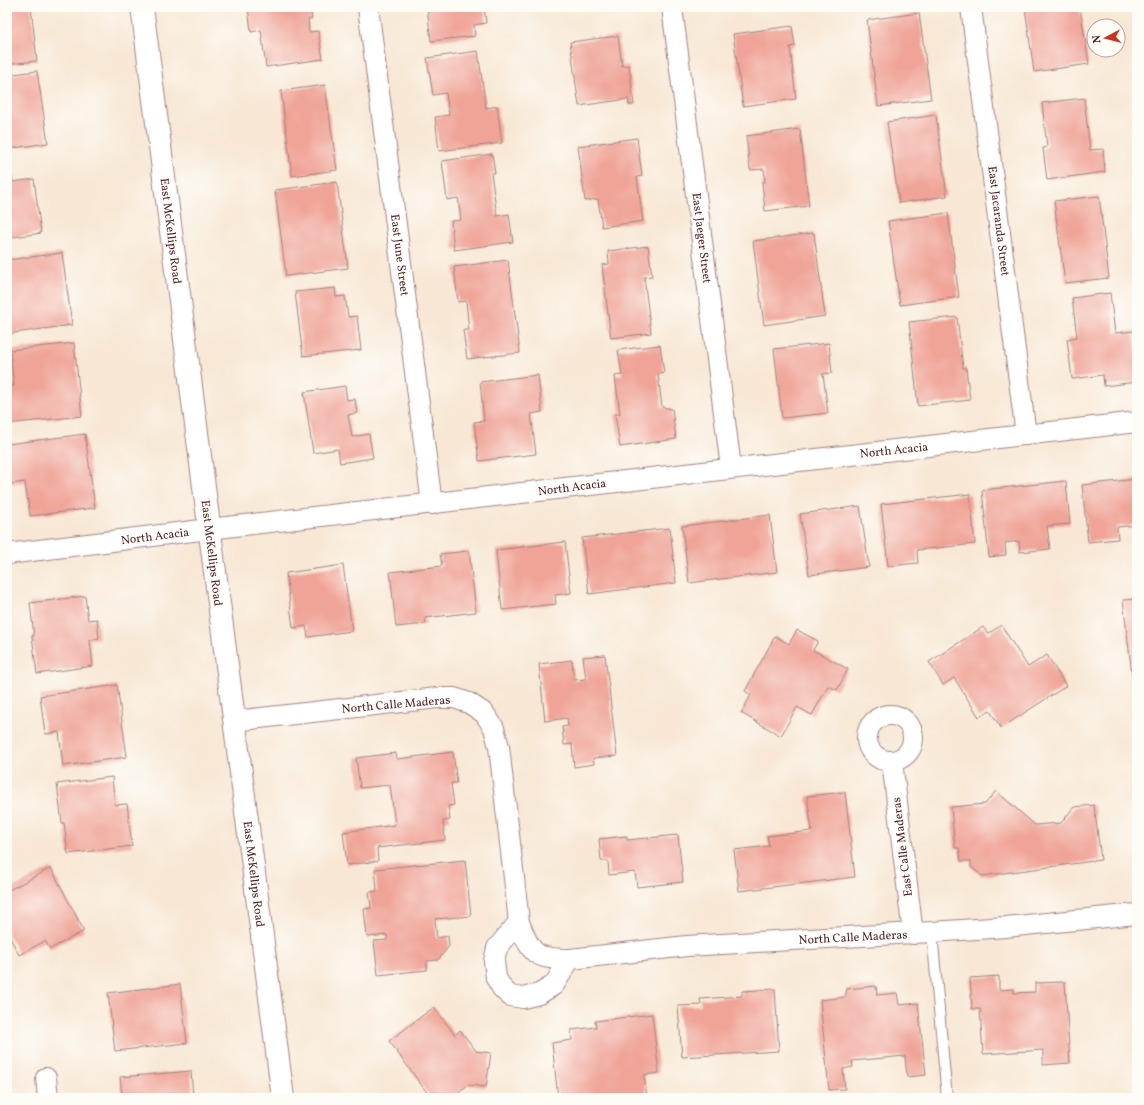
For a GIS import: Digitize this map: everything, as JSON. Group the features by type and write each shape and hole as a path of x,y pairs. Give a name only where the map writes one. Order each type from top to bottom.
{"main road":[{"name":"East McKellips Road","path":"142,7 283,1098"}],"street":[{"name":"East June Street","path":"368,7 432,504"},
{"name":"East Jaeger Street","path":"672,7 731,468"},
{"name":"East Jacaranda Street","path":"971,7 1026,435"},
{"name":"North Acacia","path":"7,554 731,468 1137,422"},
{"name":"North Calle Maderas","path":"234,721 437,698 454,698 469,703 484,713 494,728 499,747 519,922 526,940 536,953 552,959 686,946 1006,927 1137,914"},
{"name":"East Calle Maderas","path":"892,760 922,933"},
{"path":"519,922 497,948 494,960 496,978 502,988 510,996 522,998 528,997 539,994 554,985 570,958"},
{"path":"46,1078 48,1098"}],"lane":[{"path":"922,933 947,1098"}],"building":[{"path":"7,7 31,7 37,61 7,64"},
{"path":"248,7 310,7 312,19 308,19 309,32 318,31 323,59 266,67 261,30 251,32"},
{"path":"427,7 484,7 486,23 474,25 475,36 431,41"},
{"path":"1025,7 1080,7 1086,45 1086,58 1088,58 1089,64 1034,72"},
{"path":"919,13 931,99 878,106 867,20"},
{"path":"792,26 795,46 790,47 796,99 743,106 733,34"},
{"path":"618,36 622,66 629,65 634,105 629,105 628,99 579,106 570,42"},
{"path":"478,51 486,108 497,106 502,143 439,151 435,117 449,115 446,93 433,95 427,58"},
{"path":"37,71 48,143 7,149 7,75"},
{"path":"325,85 337,170 292,176 281,91"},
{"path":"1084,98 1090,150 1103,149 1105,172 1047,180 1043,148 1047,147 1042,103"},
{"path":"936,115 947,196 899,203 887,122"},
{"path":"800,129 809,206 765,211 762,182 765,182 764,169 750,170 746,136"},
{"path":"637,138 642,176 637,177 643,221 602,227 598,199 585,201 578,146"},
{"path":"492,154 495,173 491,173 497,216 509,214 513,242 454,250 451,221 461,220 458,198 447,200 442,161"},
{"path":"7,171 11,171 13,182 34,179 41,233 7,238"},
{"path":"337,182 348,268 286,276 275,190"},
{"path":"1099,196 1109,278 1065,283 1054,201"},
{"path":"948,213 959,297 900,305 888,221"},
{"path":"814,233 825,316 764,325 753,241"},
{"path":"648,246 652,276 644,277 651,333 611,338 602,265 609,264 608,251"},
{"path":"62,253 72,325 7,334 7,260"},
{"path":"508,260 520,353 467,359 463,330 469,330 466,301 458,302 454,267"},
{"path":"335,288 336,297 345,296 348,317 357,316 361,350 303,356 295,292"},
{"path":"1110,293 1115,333 1134,331 1137,357 1137,382 1104,386 1103,375 1072,379 1067,339 1077,337 1072,298"},
{"path":"957,317 963,368 966,368 970,400 918,406 909,322"},
{"path":"74,343 82,416 7,424 7,386 14,386 10,350"},
{"path":"829,343 832,373 823,374 828,413 782,418 774,349"},
{"path":"660,345 664,373 658,374 662,407 672,409 676,439 620,447 615,414 620,414 615,376 622,375 618,350"},
{"path":"538,375 542,412 531,414 536,454 479,461 474,422 484,421 480,382"},
{"path":"345,386 347,400 355,399 357,413 348,415 352,437 369,434 373,458 340,463 338,449 313,453 304,392"},
{"path":"85,434 95,508 30,516 25,482 11,484 7,444"},
{"path":"1137,479 1137,525 1117,527 1118,539 1088,542 1082,485"},
{"path":"1066,481 1070,524 1047,526 1050,549 1020,552 1019,541 1005,543 1006,555 989,557 982,490"},
{"path":"970,494 975,544 917,550 918,563 888,566 881,504"},
{"path":"860,506 869,567 809,575 800,514"},
{"path":"770,515 777,572 689,583 682,526"},
{"path":"670,528 676,583 589,594 582,538"},
{"path":"565,542 571,593 555,595 556,604 502,610 496,550"},
{"path":"469,551 476,612 425,618 426,624 396,627 390,572 442,566 440,554"},
{"path":"343,565 352,631 308,637 306,626 293,628 286,573"},
{"path":"85,596 88,620 97,619 99,638 90,640 93,666 37,674 32,636 34,636 30,603"},
{"path":"1137,599 1137,708 1136,708 1123,600"},
{"path":"1001,625 1028,667 1047,655 1066,686 1001,728 990,711 979,717 954,678 943,685 929,662 983,627 988,634"},
{"path":"797,630 818,641 813,650 848,669 837,690 828,686 812,715 797,707 781,736 741,713 751,695 745,691 775,636 789,644"},
{"path":"605,655 617,756 593,758 594,764 574,767 572,744 564,745 562,727 568,726 567,718 545,721 539,664 572,660 574,680 586,679 583,657"},
{"path":"117,685 127,757 63,766 59,732 45,734 40,696"},
{"path":"453,752 457,783 451,783 454,805 448,806 450,820 443,821 445,840 377,848 378,861 347,865 343,832 395,825 390,785 360,788 356,758 396,753 397,759"},
{"path":"112,777 115,805 127,804 132,846 68,854 57,784"},
{"path":"996,791 1035,825 1061,823 1074,807 1094,805 1101,860 982,876 971,867 971,861 961,861 959,848 955,848 951,807 985,804"},
{"path":"845,792 855,877 739,891 734,850 769,846 767,836 812,831 807,796"},
{"path":"678,835 683,882 637,887 635,872 609,875 608,861 601,861 599,839 627,836 627,840"},
{"path":"465,860 471,916 435,919 437,938 448,936 449,946 438,960 427,961 427,970 378,975 374,941 387,940 387,935 367,937 364,909 371,908 369,892 377,891 375,869"},
{"path":"51,868 84,931 50,949 45,941 19,955 7,932 7,891"},
{"path":"999,976 999,990 1014,989 1014,993 1035,992 1035,983 1065,982 1070,1063 1043,1065 1043,1050 983,1054 980,1009 972,1009 970,978"},
{"path":"180,984 187,1043 115,1051 108,993"},
{"path":"876,986 877,995 897,993 899,1005 918,1003 926,1075 907,1077 905,1056 852,1061 853,1067 843,1069 845,1089 829,1090 820,1000 845,997 847,989"},
{"path":"775,989 779,1051 682,1057 678,1006 701,1005 700,999 742,996 742,991"},
{"path":"434,1007 455,1035 460,1030 476,1051 491,1053 486,1087 468,1085 450,1098 431,1098 389,1041"},
{"path":"652,1014 659,1073 644,1075 647,1097 558,1098 552,1043 572,1040 571,1030 596,1027 595,1021"},
{"path":"191,1071 193,1098 122,1098 120,1077"}]}
